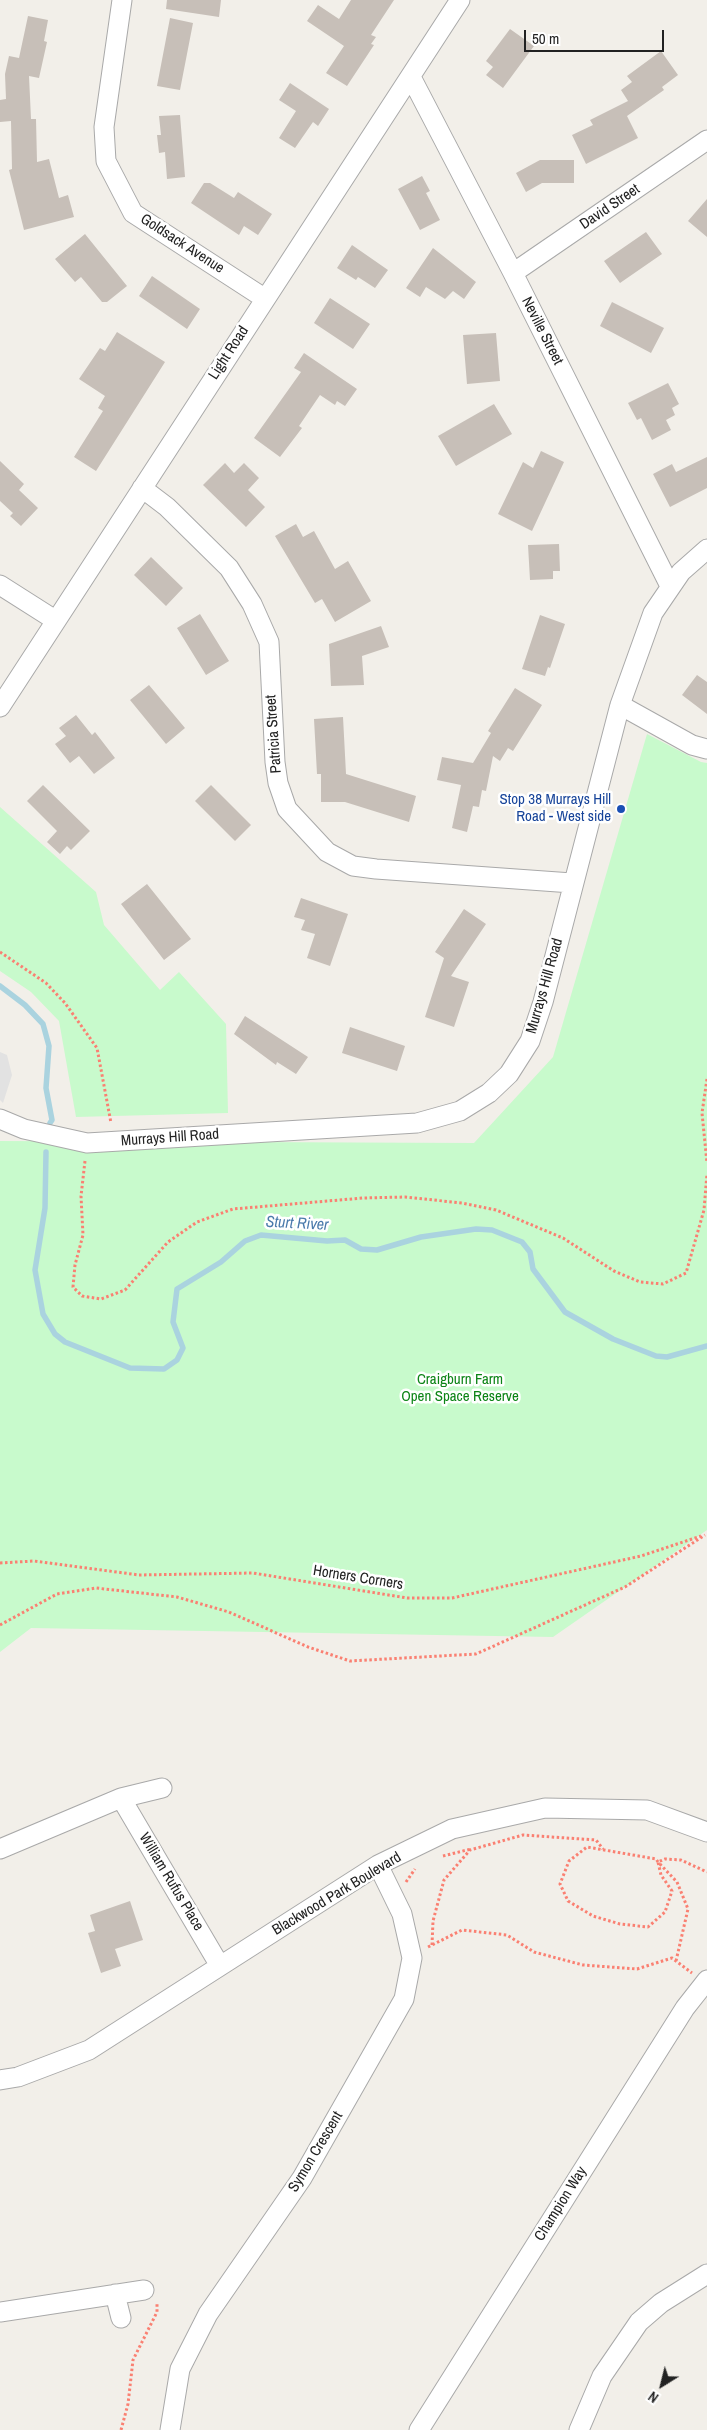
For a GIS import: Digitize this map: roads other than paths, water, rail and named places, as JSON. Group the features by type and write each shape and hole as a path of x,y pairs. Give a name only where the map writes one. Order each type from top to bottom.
{"street":[{"name":"Goldsack Avenue","path":"122,0 104,127 106,161 133,213 264,298"},
{"name":"Light Road","path":"0,707 264,298 460,0"},
{"name":"Neville Street","path":"411,76 513,273 670,586"},
{"name":"David Street","path":"513,273 707,140"},
{"name":"Patricia Street","path":"142,488 167,507 229,568 252,604 269,642 274,762 278,783 287,809 327,852 353,866 376,869 572,883"},
{"name":"Murrays Hill Road","path":"0,1119 34,1132 82,1142 114,1141 418,1123 460,1111 489,1093 509,1074 530,1041 543,1002 572,883 620,705 653,613 681,572 707,549"},
{"path":"0,585 55,620"},
{"path":"620,705 692,745 707,750"},
{"path":"0,1849 121,1798 162,1788"},
{"name":"William Rufus Place","path":"121,1798 220,1966"},
{"name":"Blackwood Park Boulevard","path":"0,2080 18,2077 89,2050 378,1865 452,1830 544,1808 647,1810 705,1826"},
{"name":"Symon Crescent","path":"170,2430 180,2369 208,2314 302,2178 404,1999 412,1958 402,1914 378,1865"},
{"name":"Champion Way","path":"419,2430 685,2008 706,1981"},
{"path":"579,2430 602,2376 639,2322 661,2303 707,2274"},
{"path":"0,2312 144,2290"},
{"path":"115,2294 121,2318"}],"waterway":[{"name":"Sturt River","path":"0,986 25,1005 43,1024 49,1046 46,1088 52,1120 50,1123"},
{"name":"Sturt River","path":"46,1152 45,1208 35,1270 43,1314 55,1334 65,1342 130,1368 164,1369 177,1360 183,1348 173,1322 177,1289 221,1262 245,1241 261,1235 327,1241 345,1240 361,1249 377,1250 421,1237 476,1229 492,1230 522,1242 530,1252 533,1269 565,1312 613,1339 656,1356 667,1357 707,1346"}],"place":[{"name":"Stop 38 Murrays Hill Road - West side","path":"621,809"}],"park label":[{"name":"Craigburn Farm Open Space Reserve","path":"460,1388"}]}
